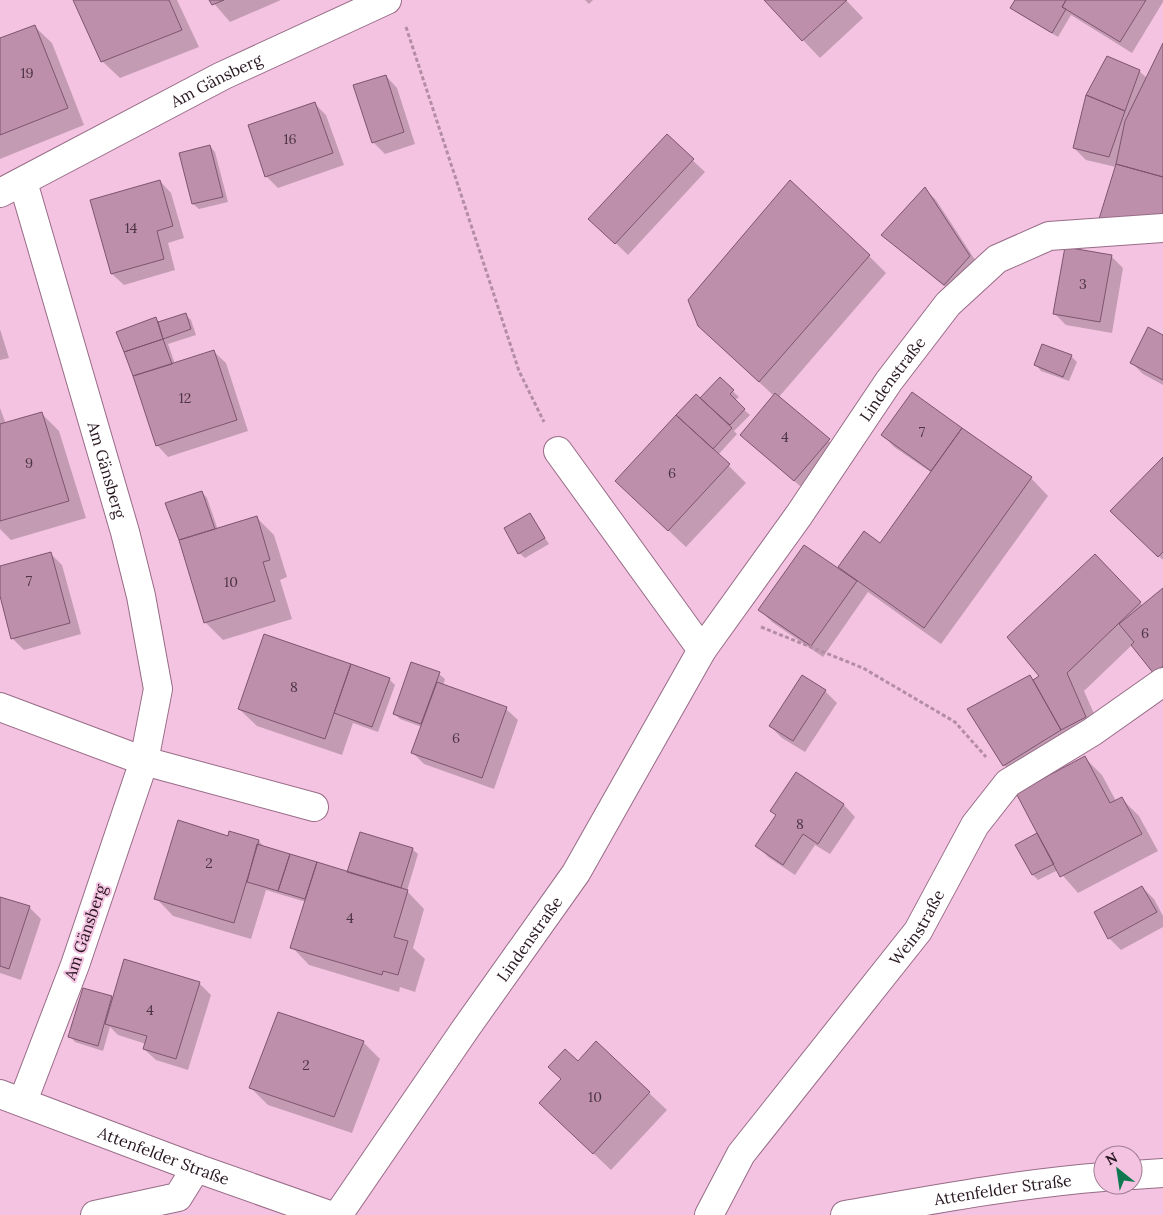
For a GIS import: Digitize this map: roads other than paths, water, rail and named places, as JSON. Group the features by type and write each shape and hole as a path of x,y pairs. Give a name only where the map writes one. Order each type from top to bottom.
{"street":[{"name":"Am Gänsberg","path":"11,1098 75,965 144,761 158,689 141,596 125,532 11,188 222,76 395,9"},
{"name":"Lindenstraße","path":"338,1215 466,1028 576,873 702,650 799,516 889,380 948,304 997,258 1049,236 1163,228"},
{"path":"558,451 702,650"},
{"name":"Weinstraße","path":"709,1215 742,1154 918,931 975,825 1008,783 1092,732 1163,682"},
{"path":"0,707 144,761 314,807"},
{"name":"Attenfelder Straße","path":"11,1098 196,1168 329,1215"},
{"path":"95,1215 178,1198 196,1168"},
{"path":"1143,1174 1163,1173"},
{"name":"Attenfelder Straße","path":"845,1215 982,1191 1093,1178"}]}
